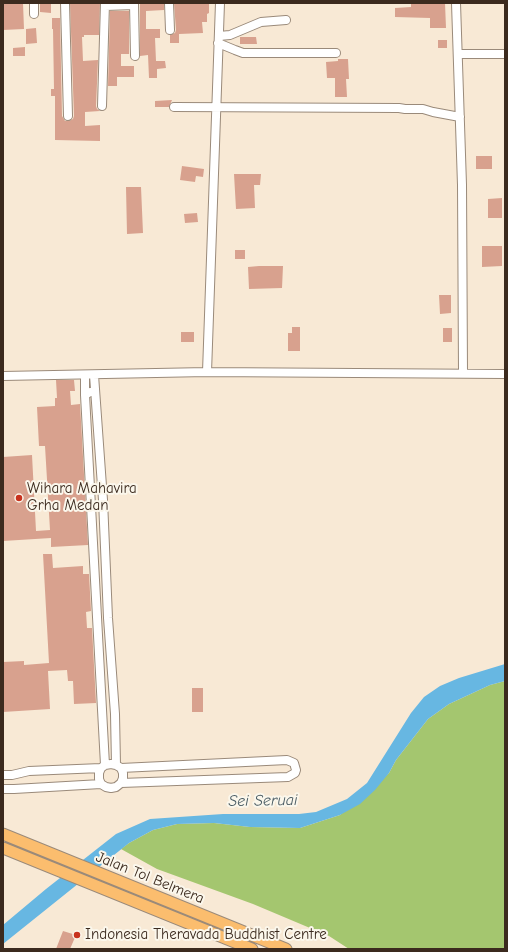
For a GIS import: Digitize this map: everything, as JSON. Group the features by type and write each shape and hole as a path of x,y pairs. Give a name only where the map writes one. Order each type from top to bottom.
{"highway":[{"name":"Jalan Tol Belmera","path":"3,834 286,949"},
{"name":"Jalan Tol Belmera","path":"3,848 252,949"}],"street":[{"path":"34,3 34,14"},
{"path":"65,3 68,116"},
{"path":"169,3 170,30"},
{"path":"207,372 220,3"},
{"path":"456,3 462,186 463,373"},
{"path":"102,106 105,4 134,4 135,56"},
{"path":"219,39 262,22 286,20"},
{"path":"219,39 243,53 336,53"},
{"path":"458,54 505,54"},
{"path":"174,107 423,109 460,117"},
{"path":"3,376 207,372 505,374"},
{"path":"84,375 103,766 99,773 101,784"},
{"path":"3,789 14,790 101,784 111,788 116,787 121,783 123,778 123,773 118,766 108,618 104,500 94,375"},
{"path":"86,395 90,392 95,394"},
{"path":"94,558 106,558"},
{"path":"3,775 12,775 29,771 103,766 287,760 294,763 296,770 295,774 288,777 121,783"}],"green space":[{"path":"505,681 505,949 349,949 329,936 253,904 157,869 121,849 153,830 177,824 214,823 250,827 300,828 340,815 389,773 396,760 428,719 449,704 490,685"}],"water":[{"path":"505,664 505,681 490,685 449,704 428,719 396,760 389,773 375,790 360,804 340,815 300,828 250,827 214,823 177,824 153,830 129,843 3,944 3,925 116,834 150,819 223,814 299,814 316,812 347,799 367,783 411,713 424,697 440,686 459,678"}],"building":[{"path":"3,3 23,3 24,29 3,30"},
{"path":"40,3 51,3 51,13 40,12"},
{"path":"70,3 100,3 99,35 84,35 84,37 82,37 83,61 98,60 96,106 100,111 85,112 85,126 100,125 100,141 55,140 55,96 51,96 51,89 54,89 52,18 60,18 62,116 65,121 69,121 73,119 74,116"},
{"path":"140,3 164,3 164,10 146,11 146,29 160,29 160,38 155,38 156,61 165,61 166,68 157,69 157,78 149,78 148,55 140,56"},
{"path":"174,3 209,3 207,22 202,22 203,33 179,34 179,43 170,43 170,35 175,33 176,30"},
{"path":"411,3 445,3 446,28 430,28 430,18 395,17 395,8 411,7"},
{"path":"110,11 129,11 129,54 121,54 121,66 134,66 134,77 117,77 117,86 108,86"},
{"path":"36,28 37,43 26,44 26,29"},
{"path":"240,37 256,37 257,44 240,44"},
{"path":"438,40 447,40 447,48 438,48"},
{"path":"25,47 25,56 13,56 13,48"},
{"path":"338,59 348,59 349,79 346,79 347,97 335,97 335,78 327,78 326,62 338,61"},
{"path":"172,100 169,107 155,107 155,101"},
{"path":"476,156 492,156 492,169 476,169"},
{"path":"182,166 204,169 203,177 196,176 195,182 180,180"},
{"path":"234,174 261,174 260,185 254,185 255,208 236,209"},
{"path":"126,187 141,187 143,233 127,234"},
{"path":"502,198 502,218 488,218 488,199"},
{"path":"197,213 198,222 185,223 184,214"},
{"path":"482,246 502,246 502,266 482,267"},
{"path":"235,250 245,250 245,259 235,259"},
{"path":"283,266 282,288 249,289 248,267"},
{"path":"439,295 451,295 451,313 440,314"},
{"path":"292,327 300,327 300,351 288,351 288,333 292,333"},
{"path":"443,328 452,328 452,342 443,342"},
{"path":"181,332 194,332 194,342 181,342"},
{"path":"56,380 74,380 75,391 70,391 71,405 80,404 88,545 51,547 51,538 3,541 3,457 32,455 36,531 50,530 45,446 39,446 37,407 55,406 55,398 57,398"},
{"path":"43,554 52,554 53,568 83,566 83,574 89,574 91,611 86,612 87,628 92,628 96,703 74,704 73,681 68,681 67,670 48,671 50,709 3,712 3,662 24,661 24,665 49,663"},
{"path":"192,688 203,688 203,712 192,712"},
{"path":"63,931 76,935 70,949 56,949"}],"place":[{"name":"Wihara Mahavira Grha Medan","path":"19,498"},
{"name":"Indonesia Theravada Buddhist Centre","path":"77,935"}],"water label":[{"name":"Sei Seruai","path":"263,801"}]}
